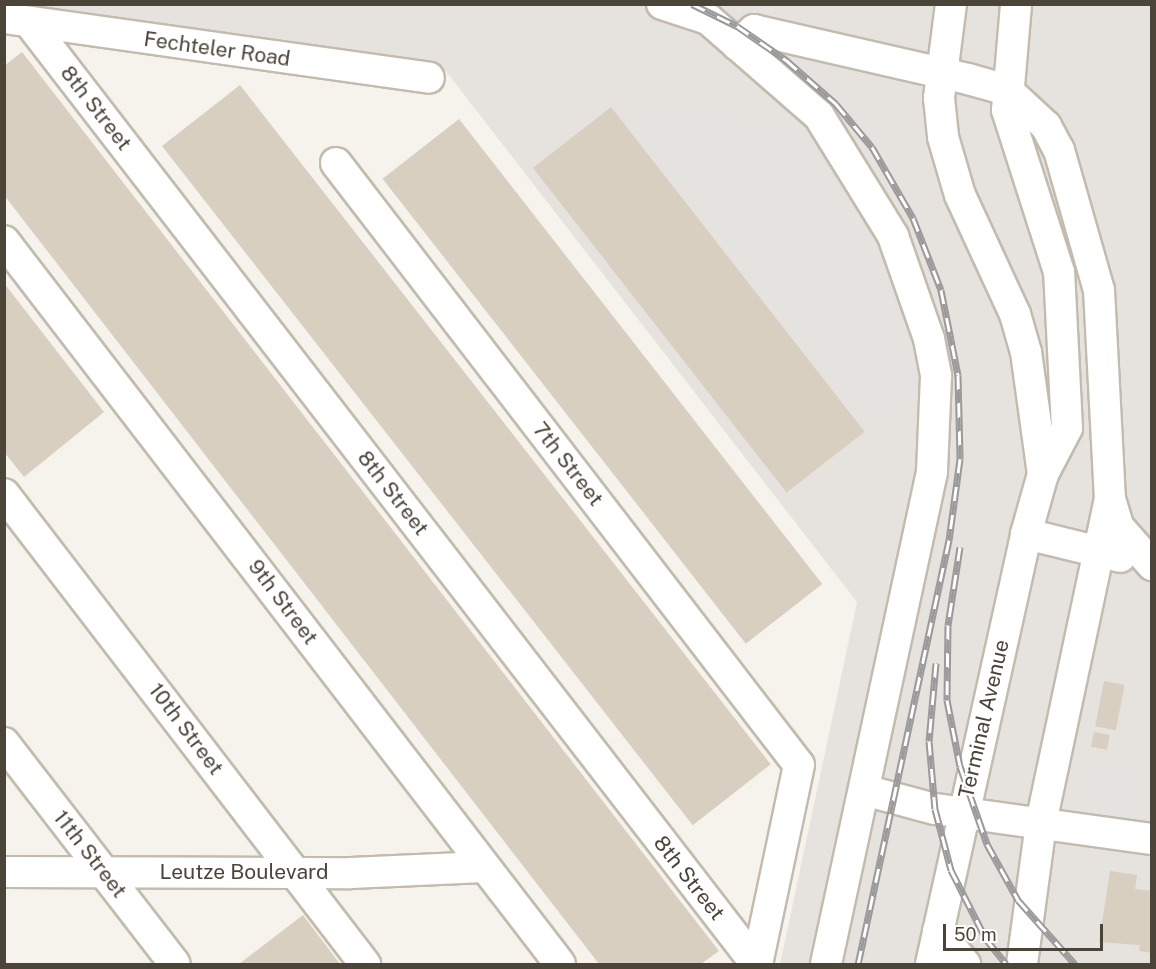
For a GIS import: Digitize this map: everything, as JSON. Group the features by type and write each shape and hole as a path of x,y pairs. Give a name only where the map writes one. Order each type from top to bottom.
{"street":[{"path":"662,4 708,19 819,116 893,236 925,328 936,376 932,472 826,964"},
{"path":"951,4 942,72 943,137 960,195 1015,314 1026,352 1043,474"},
{"path":"1016,4 1007,110 1059,272 1064,311 1067,428 1043,474"},
{"name":"Fechteler Road","path":"17,20 429,78"},
{"name":"8th Street","path":"17,20 756,964"},
{"path":"737,45 754,30 942,72 1007,90 1046,126 1059,150 1094,270 1110,499 1118,526 1151,564"},
{"name":"7th Street","path":"336,163 799,765 756,964"},
{"name":"9th Street","path":"4,241 560,964"},
{"name":"Terminal Avenue","path":"931,964 962,812 1026,534 1043,474"},
{"name":"10th Street","path":"4,494 365,964"},
{"path":"1022,964 1041,823 1110,499"},
{"path":"1026,534 1151,564"},
{"name":"11th Street","path":"4,743 175,964"},
{"path":"864,790 962,812 1152,839"},
{"name":"Leutze Boulevard","path":"4,872 294,873 484,867"},
{"path":"938,932 965,964"}],"shaded area":[{"path":"1151,5 1151,964 780,964 857,602 445,70 5,6"},
{"path":"640,98 807,124 905,304 921,349 926,393 867,427 620,110"},
{"path":"1149,635 1151,823 1075,812 1083,754 1133,762"}],"building":[{"path":"22,52 719,951 701,964 599,964 4,195 4,66"},
{"path":"240,85 771,764 693,825 162,146"},
{"path":"611,107 865,432 787,493 533,168"},
{"path":"459,119 822,584 746,644 383,179"},
{"path":"4,283 104,412 24,477 4,452"},
{"path":"1104,681 1125,685 1116,730 1095,726"},
{"path":"1094,732 1110,735 1107,750 1091,747"},
{"path":"1110,871 1137,875 1135,889 1152,891 1152,953 1139,951 1140,945 1099,942"},
{"path":"303,915 340,964 239,964"}],"railway":[{"path":"692,4 737,26 786,60 836,104 872,147 913,218 941,290 958,375 960,459 949,540 858,964"},
{"path":"960,547 948,625 947,700 960,766 987,844 1018,900 1075,964"},
{"path":"936,663 929,741 935,809 951,870 986,939 1006,964"}]}
